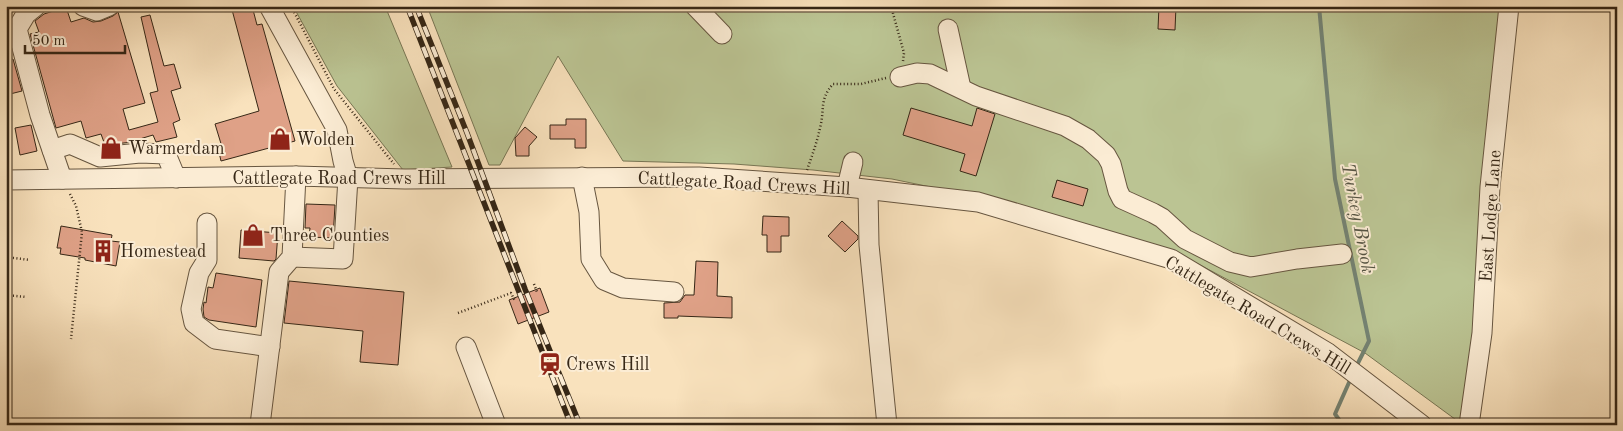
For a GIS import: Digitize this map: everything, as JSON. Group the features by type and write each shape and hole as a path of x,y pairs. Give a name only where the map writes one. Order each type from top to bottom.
{"street":[{"path":"36,6 26,14 16,29 62,179"},
{"path":"83,6 97,11 109,6"},
{"path":"269,6 337,130 348,178 343,259 292,257"},
{"path":"695,6 722,34"},
{"name":"East Lodge Lane","path":"1469,425 1482,334 1490,187 1509,6"},
{"path":"948,29 961,88"},
{"path":"900,77 917,73 930,74 976,96 1065,126 1088,139 1106,154 1122,199 1158,215 1185,239 1230,262 1251,267 1296,259 1342,254"},
{"path":"52,150 70,144 100,157 140,153 166,154 176,178"},
{"path":"847,187 853,162"},
{"path":"260,425 279,272 292,257 296,176"},
{"name":"Cattlegate Road Crews Hill","path":"6,180 296,176 405,179 699,177 803,183 978,202 1171,259 1328,353 1422,425"},
{"path":"582,177 589,212 591,259 604,280 623,288 674,292"},
{"path":"868,190 869,245 887,425"},
{"path":"207,223 208,260 199,273 191,309 194,324 216,339 270,347"},
{"path":"466,347 496,425"}],"path":[{"path":"291,6 334,89 405,179"},
{"path":"803,183 821,128 825,94 829,89 834,84 861,84 884,78 900,77 904,53 892,6"},
{"path":"62,179 76,206 82,232 71,339"},
{"path":"6,256 30,260"},
{"path":"534,284 537,292"},
{"path":"458,313 511,293 515,301"},
{"path":"6,295 26,297"}],"green space":[{"path":"293,6 385,6 452,167 403,170 337,86"},
{"path":"427,6 1506,6 1493,188 1463,425 1365,353 1172,250 979,197 892,179 734,164 623,161 558,56 500,165 489,165"}],"building":[{"path":"231,6 252,6 257,25 262,24 295,141 221,161 218,148 222,147 215,124 259,111"},
{"path":"1159,6 1176,6 1175,30 1158,29"},
{"path":"66,7 71,22 84,18 93,22 101,21 118,12 145,103 123,109 129,130 158,122 150,93 158,91 141,17 150,15 164,66 174,64 181,88 171,91 180,120 173,123 177,137 156,142 153,135 133,142 105,145 101,134 86,138 81,121 56,128 30,34 39,32 35,21 44,14"},
{"path":"13,59 22,91 6,95 6,61"},
{"path":"911,108 972,126 977,108 995,114 976,176 960,171 965,154 903,135"},
{"path":"566,119 586,119 586,148 575,148 575,139 550,139 550,125 566,125"},
{"path":"31,125 37,151 20,155 15,128"},
{"path":"525,127 537,137 529,146 529,156 516,156 515,138"},
{"path":"1057,180 1088,189 1083,206 1052,197"},
{"path":"306,204 335,205 333,238 309,237 310,228 305,228"},
{"path":"763,216 789,217 789,236 781,236 781,252 767,252 767,235 762,235"},
{"path":"842,221 858,236 858,239 845,252 828,236"},
{"path":"61,226 112,235 111,241 120,242 116,266 60,254 61,248 57,248"},
{"path":"241,230 278,233 276,259 274,261 239,258"},
{"path":"696,261 718,262 717,296 732,297 732,318 678,316 678,318 664,318 664,303 680,302 685,295 694,295"},
{"path":"216,273 262,280 256,327 209,320 204,317 203,309 204,302 206,303 208,287 213,288"},
{"path":"289,281 404,292 398,365 360,362 363,331 284,323"},
{"path":"540,288 549,312 518,324 509,300"}],"waterway":[{"name":"Turkey Brook","path":"1319,6 1335,179 1369,341 1356,367"},
{"name":"Turkey Brook","path":"1343,425 1335,414 1351,378"}],"railway":[{"path":"407,6 571,425"},
{"path":"416,6 467,133 525,289 580,425"}],"place":[{"name":"Wolden","path":"280,139"},
{"name":"Warmerdam","path":"111,148"},
{"name":"Three Counties","path":"253,235"},
{"name":"Homestead","path":"103,251"},
{"name":"Crews Hill","path":"550,364"}]}
